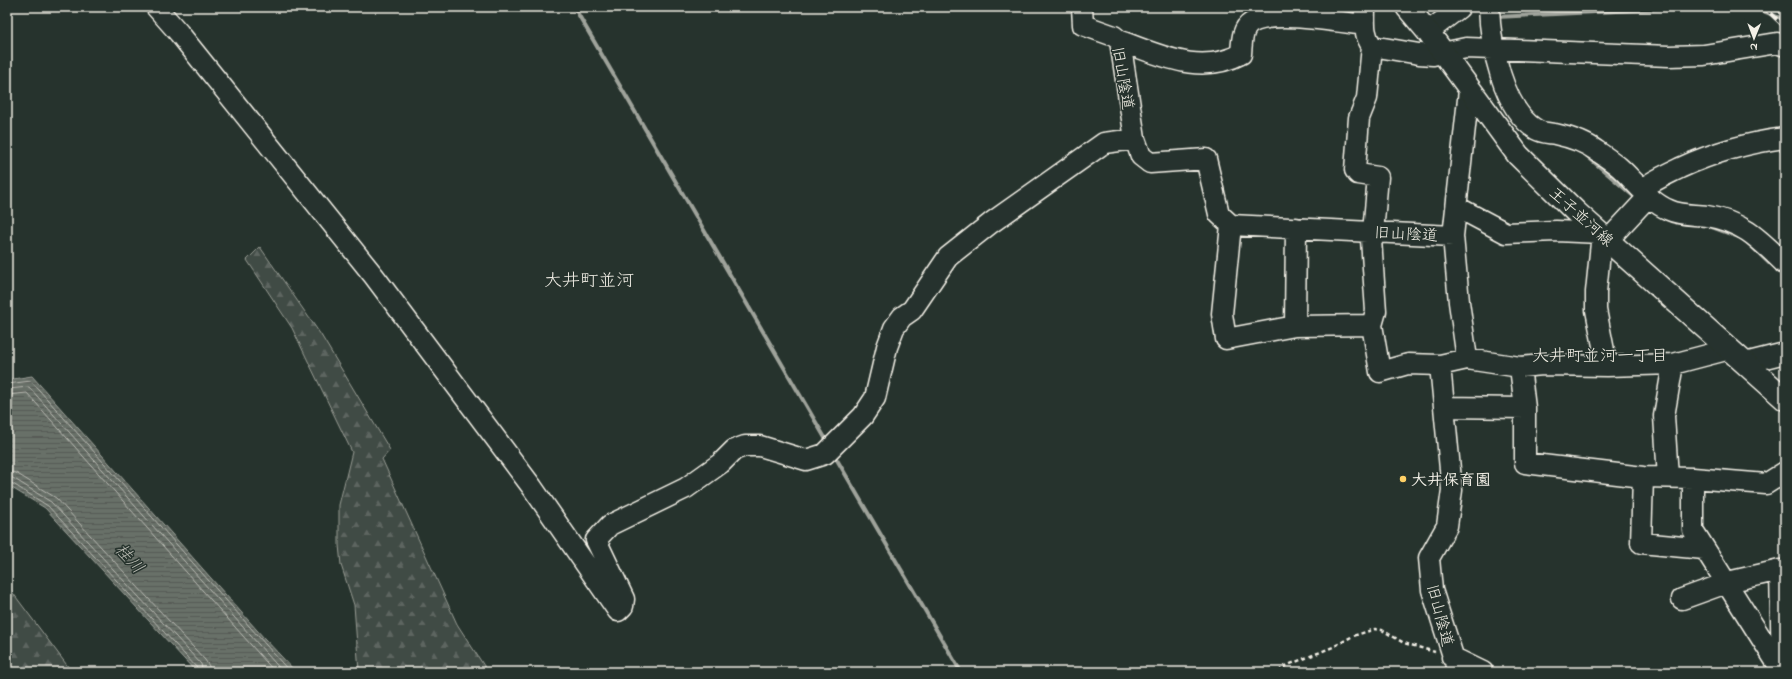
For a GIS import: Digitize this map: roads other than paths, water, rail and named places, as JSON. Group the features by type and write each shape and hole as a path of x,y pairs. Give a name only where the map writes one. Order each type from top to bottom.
{"main road":[{"name":"王子並河線","path":"1407,7 1428,32 1518,155 1555,192 1604,237 1785,399"}],"street":[{"path":"156,7 179,33 374,276 532,487 618,611 623,606 624,599 596,540 610,525 686,488 721,463 734,450 745,446 760,446 806,460 825,454 863,416 875,398 887,347 894,328 902,317 912,310 948,257 991,223 1104,143 1134,139"},
{"name":"旧山陰道","path":"1082,7 1083,25 1114,36 1120,41 1134,139 1141,156 1150,164 1206,160 1219,214 1231,225 1453,236 1459,302 1467,359"},
{"path":"1489,7 1499,70 1513,103 1525,121 1538,131 1567,137 1590,145 1619,167 1661,207 1679,214 1726,219 1746,228 1760,239 1785,264"},
{"path":"1428,32 1459,8"},
{"path":"1120,41 1184,63 1204,65 1228,61 1241,54 1243,33 1250,24 1265,19 1284,17 1365,16 1366,38 1372,46 1367,98 1359,118 1355,170 1358,174 1378,177 1373,232 1371,239 1376,311 1372,325 1380,372 1408,364 1440,365 1467,359 1520,367 1543,365 1607,366 1673,364 1738,356 1785,353"},
{"path":"1372,46 1433,55 1466,48 1669,56 1704,55 1777,43 1785,45"},
{"path":"1453,236 1457,208 1458,175 1469,90"},
{"path":"1607,366 1596,310 1596,292 1601,243 1604,237 1646,192 1652,181 1706,156 1754,142 1785,138"},
{"path":"1457,208 1506,233 1556,231 1604,237"},
{"path":"1231,225 1222,314 1226,339 1295,326 1372,325"},
{"path":"1295,326 1296,228"},
{"path":"1668,477 1664,416 1673,364"},
{"name":"旧山陰道","path":"1440,365 1452,490 1447,526 1429,558 1432,590 1455,664"},
{"path":"1520,367 1525,408 1525,463 1643,477 1693,478 1766,484 1785,472"},
{"path":"1444,407 1525,408"},
{"path":"1643,477 1641,543 1704,549"},
{"path":"1693,478 1692,530 1782,671"},
{"path":"1682,599 1726,583 1783,570 1782,671"},
{"path":"1455,664 1483,672"}],"water":[{"name":"桂川","path":"32,376 264,638 296,672 196,672 45,508 7,485 7,380"}],"waterway":[{"path":"574,7 828,443"},
{"path":"1496,17 1699,7"},
{"path":"1753,7 1785,20"},
{"path":"1587,156 1638,200"},
{"path":"1712,227 1739,237"},
{"path":"1748,243 1769,263"},
{"path":"1777,270 1785,277"},
{"path":"833,453 961,672"}],"railway":[{"path":"1764,7 1785,27"},
{"path":"1777,7 1785,15"}],"place":[{"name":"大井保育園","path":"1403,479"}],"district":[{"name":"大井町並河","path":"589,280"},
{"name":"大井町並河一丁目","path":"1600,355"}]}
